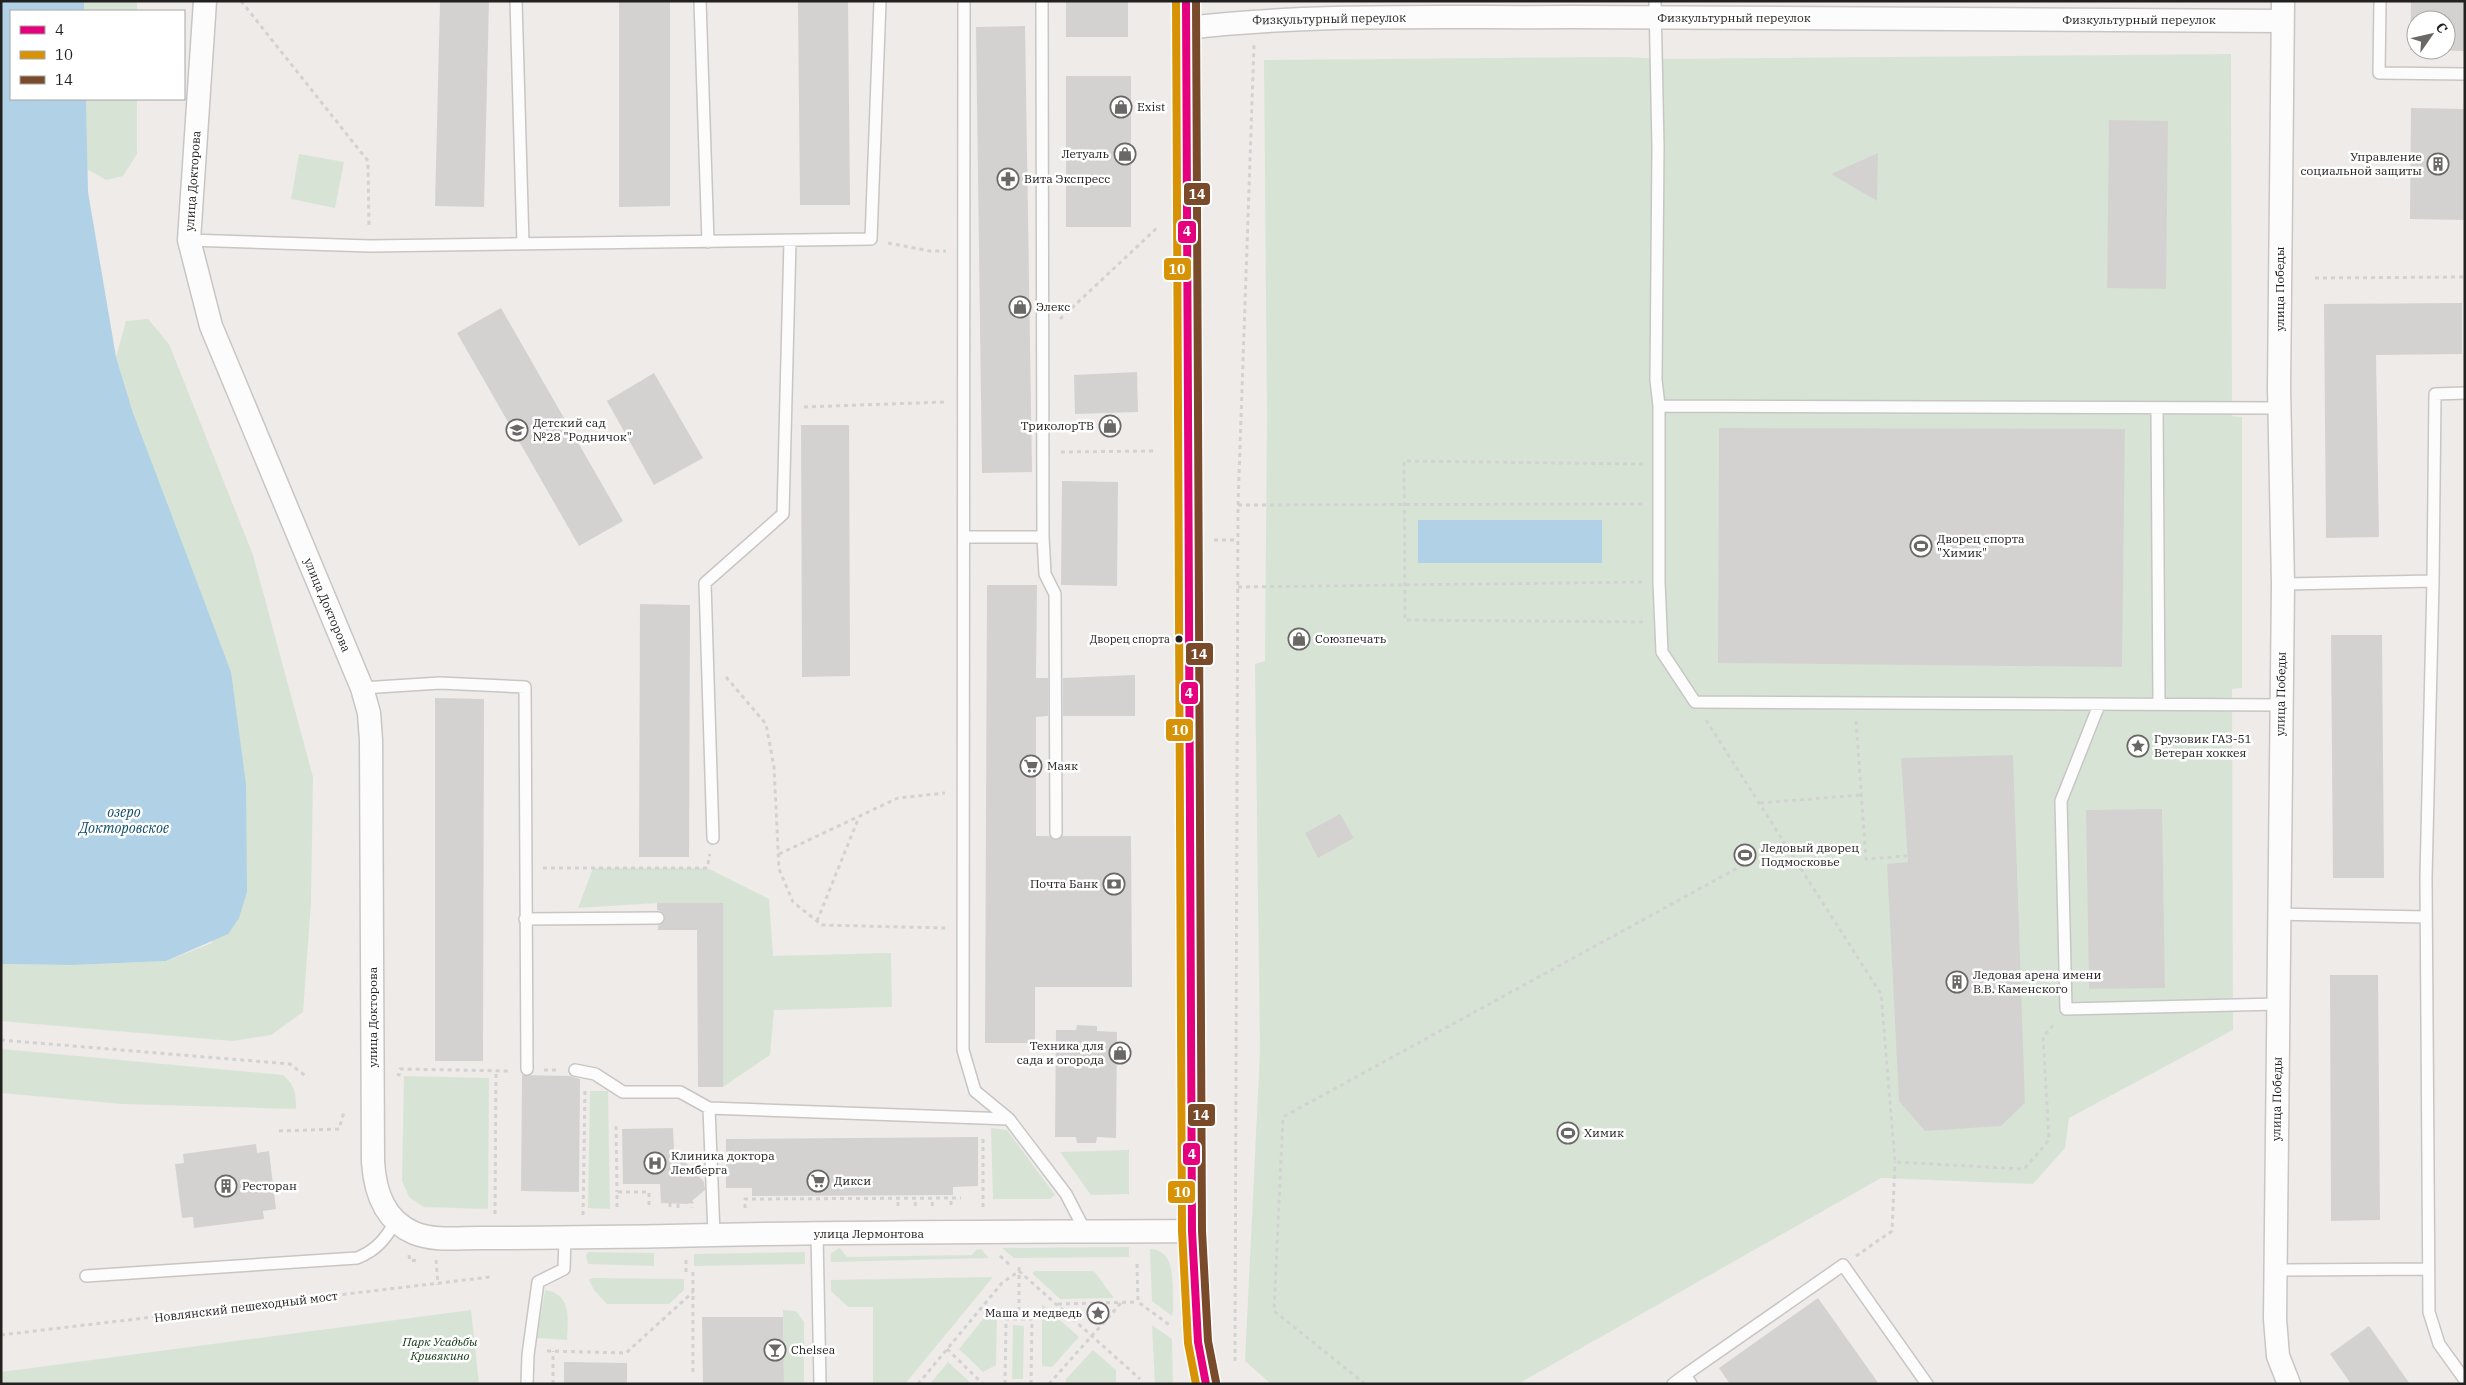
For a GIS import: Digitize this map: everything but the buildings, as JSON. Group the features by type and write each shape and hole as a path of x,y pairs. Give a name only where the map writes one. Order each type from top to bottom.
{"main road":[{"path":"1186,14 1192,1232 1198,1342 1206,1384"}],"street":[{"name":"улица Докторова","path":"205,1 189,240 211,326 362,688 368,713 371,740 375,1184 380,1200 396,1221"},
{"name":"Физкультурный переулок","path":"1186,14 1254,20 1656,9 2282,11"},
{"name":"улица Победы","path":"2282,11 2279,408 2283,584 2276,1270 2278,1356 2289,1384"},
{"name":"улица Лермонтова","path":"396,1221 412,1232 439,1237 565,1238 714,1234 1192,1232"}],"lane":[{"path":"516,1 523,244"},
{"path":"700,1 708,242"},
{"path":"189,240 370,246 872,239 880,1"},
{"path":"964,1 963,1050 975,1091 1009,1119 1066,1194 1081,1223 1083,1233"},
{"path":"1042,1 1043,538 1045,574 1055,594 1056,833"},
{"path":"2380,1 2379,73 2465,74"},
{"path":"1656,9 1658,157 1656,380 1659,406 1660,622 1662,652 1695,702 2281,705"},
{"path":"714,838 705,582 783,514 790,240"},
{"path":"2465,393 2435,394 2426,917 2428,1312 2440,1344 2465,1380"},
{"path":"1659,406 2279,408"},
{"path":"2157,408 2159,704"},
{"path":"964,538 1043,538"},
{"path":"2283,584 2433,582"},
{"path":"362,688 440,683 525,687 527,1069"},
{"path":"2100,705 2061,801 2066,1009 2278,1004"},
{"path":"2279,914 2426,917"},
{"path":"525,919 658,918"},
{"path":"580,1072 595,1074 623,1092 680,1092 709,1108 1009,1119"},
{"path":"709,1108 714,1234"},
{"path":"86,1276 357,1258 373,1252 384,1242 396,1221"},
{"path":"817,1234 820,1384"},
{"path":"527,1384 528,1355 538,1282 564,1269 565,1238"},
{"path":"1673,1384 1688,1380 1843,1265 1927,1384"},
{"path":"2276,1270 2428,1269"}],"path":[{"path":"241,1 368,162 370,246"},
{"path":"1235,1362 1238,505 1254,20"},
{"path":"1042,336 1158,227"},
{"path":"872,239 930,251"},
{"path":"2315,278 2465,277"},
{"path":"785,408 926,403"},
{"path":"1043,452 1157,451"},
{"path":"1658,465 1404,461 1405,620 1660,622"},
{"path":"1238,505 1658,504"},
{"path":"1238,587 1659,582"},
{"path":"708,656 766,724 774,767 779,868 793,902 822,925 964,929"},
{"path":"1695,702 1882,994 1895,1162 1892,1231 1843,1265"},
{"path":"1854,703 1866,858 1907,856"},
{"path":"779,854 898,798 963,792"},
{"path":"1759,802 1861,795"},
{"path":"817,921 859,816"},
{"path":"525,868 706,868 714,838"},
{"path":"1365,1384 1274,1311 1283,1117 1785,842"},
{"path":"1895,1162 2024,1169 2049,1140 2043,1037 2066,1009"},
{"path":"1,1040 290,1064 307,1077"},
{"path":"374,1074 399,1074 400,1069 496,1072 527,1069 580,1072 583,1215"},
{"path":"495,1214 496,1072"},
{"path":"279,1131 339,1129 344,1112"},
{"path":"983,1117 983,1207"},
{"path":"616,1126 617,1208"},
{"path":"670,1207 670,1196 678,1197 691,1189"},
{"path":"617,1192 649,1192 649,1207"},
{"path":"685,1194 692,1203 692,1208"},
{"path":"678,1197 678,1208"},
{"path":"898,1197 898,1206"},
{"path":"915,1206 916,1198"},
{"path":"932,1198 932,1206"},
{"path":"951,1198 951,1205"},
{"path":"745,1208 745,1199 961,1198"},
{"path":"686,1256 686,1272"},
{"path":"436,1259 438,1285"},
{"path":"1137,1264 1138,1302"},
{"path":"1019,1265 1019,1319"},
{"path":"1019,1271 1140,1379"},
{"path":"918,1384 1002,1283 1019,1271"},
{"path":"693,1272 693,1376"},
{"name":"Новлянский пешеходный мост","path":"1,1335 438,1285 490,1277"},
{"path":"553,1384 555,1352 626,1353 693,1292"},
{"path":"1048,1384 1121,1302"},
{"path":"1058,1304 1138,1302 1173,1328"},
{"path":"1004,1384 1006,1319 1032,1319 1031,1384"},
{"path":"947,1349 983,1384"}],"green space":[{"path":"84,1 137,1 137,10 84,10"},
{"name":"Ледовый дворец Подмосковье","path":"2231,54 2232,416 2242,417 2242,688 2232,689 2233,1030 2069,1118 2065,1148 2033,1184 1881,1178 1518,1384 1271,1384 1245,1361 1260,1052 1255,664 1265,661 1267,415 1264,60 1624,57 1670,59"},
{"path":"86,100 137,100 137,154 123,176 106,180 87,169"},
{"path":"299,154 344,162 335,208 291,199"},
{"path":"148,319 169,344 253,555 313,777 311,902 303,1012 271,1035 232,1041 1,1021 1,964 73,965 166,961 212,943 133,413 116,357 126,321"},
{"path":"593,868 707,868 769,899 773,956 891,953 892,1007 774,1010 770,1055 723,1087 723,904 657,903 578,908"},
{"path":"1,1049 283,1075 290,1082 294,1090 296,1109 123,1104 1,1093"},
{"path":"404,1076 489,1078 488,1209 424,1207 409,1197 402,1181"},
{"path":"590,1091 608,1091 610,1209 588,1208"},
{"path":"991,1128 1007,1130 1055,1195 1050,1199 993,1199"},
{"path":"1129,1150 1129,1194 1091,1195 1060,1152"},
{"path":"1129,1247 1129,1257 1014,1258 1002,1248"},
{"path":"840,1248 847,1257 972,1255 976,1250 981,1249 989,1258 831,1262 831,1253"},
{"path":"1150,1249 1158,1250 1167,1258 1170,1264 1173,1292 1172,1316 1152,1301"},
{"path":"588,1252 654,1253 654,1266 588,1264 586,1256"},
{"path":"805,1252 805,1264 694,1266 694,1254"},
{"path":"1034,1271 1094,1271 1114,1298 1060,1299 1033,1274"},
{"path":"993,1277 905,1384 873,1384 873,1307 848,1307 831,1291 831,1280"},
{"path":"593,1278 684,1279 684,1290 669,1304 607,1304 594,1290 589,1280"},
{"path":"545,1290 554,1292 564,1302 568,1316 567,1340 537,1338"},
{"path":"1042,1304 1079,1337 1052,1367 1042,1366"},
{"name":"Парк Усадьбы Кривякино","path":"471,1310 479,1384 1,1384 1,1372"},
{"path":"783,1310 796,1311 804,1322 804,1384 784,1384"},
{"path":"987,1314 997,1314 996,1365 983,1372 959,1349"},
{"path":"1013,1325 1024,1326 1023,1379 1012,1379"},
{"path":"1152,1325 1172,1339 1173,1384 1155,1384"},
{"path":"1093,1350 1116,1370 1116,1384 1066,1384 1066,1379"},
{"path":"948,1362 972,1384 930,1384"}],"water":[{"name":"озеро Докторовское","path":"1,1 84,1 84,10 10,10 10,100 86,100 88,192 116,357 133,413 231,672 246,784 247,892 239,918 228,934 166,961 73,965 1,964"},
{"path":"1418,520 1602,520 1602,563 1418,563"}],"transit line":[{"name":"10","path":"1176,1 1182,1231 1188,1343 1196,1384"},
{"name":"4","path":"1186,1 1192,1231 1198,1342 1206,1384"},
{"name":"14","path":"1196,1 1202,1231 1208,1341 1216,1382"}],"place":[{"name":"Exist","path":"1121,107"},
{"name":"Летуаль","path":"1125,154"},
{"name":"Управление социальной защиты","path":"2438,164"},
{"name":"Вита Экспресс","path":"1008,179"},
{"name":"Элекс","path":"1020,307"},
{"name":"ТриколорТВ","path":"1110,426"},
{"name":"Детский сад №28 \"Родничок\"","path":"517,430"},
{"name":"Дворец спорта \"Химик\"","path":"1921,546"},
{"name":"Дворец спорта","path":"1179,639"},
{"name":"Союзпечать","path":"1299,639"},
{"name":"Грузовик ГАЗ-51 Ветеран хоккея","path":"2138,746"},
{"name":"Маяк","path":"1031,766"},
{"name":"Ледовый дворец Подмосковье","path":"1745,855"},
{"name":"Почта Банк","path":"1114,884"},
{"name":"Ледовая арена имени В.В. Каменского","path":"1957,982"},
{"name":"Техника для сада и огорода","path":"1120,1053"},
{"name":"Химик","path":"1568,1133"},
{"name":"Клиника доктора Лемберга","path":"655,1163"},
{"name":"Дикси","path":"818,1181"},
{"name":"Ресторан","path":"226,1186"},
{"name":"Маша и медведь","path":"1098,1313"},
{"name":"Chelsea","path":"775,1350"}]}
